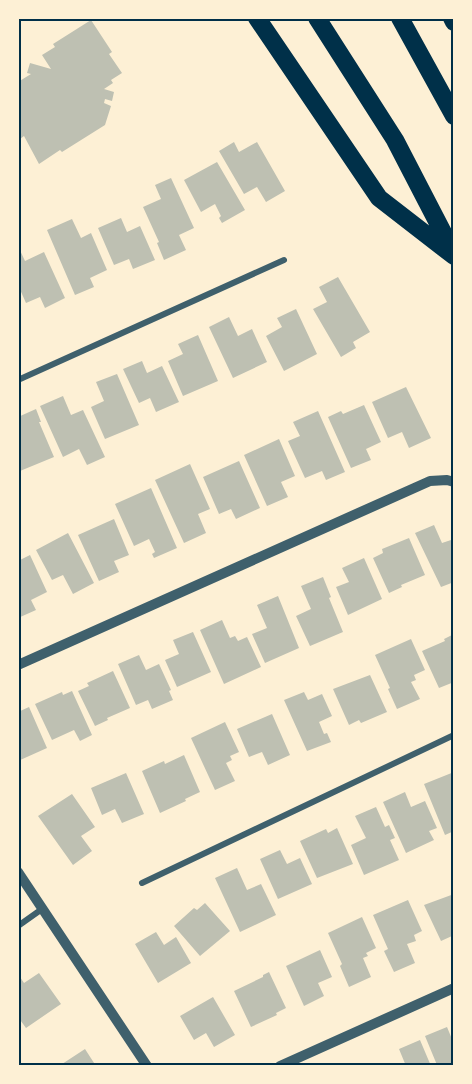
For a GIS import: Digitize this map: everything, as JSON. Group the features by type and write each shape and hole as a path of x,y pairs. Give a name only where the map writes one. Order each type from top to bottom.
{"highway":[{"path":"257,18 380,198 454,255"},
{"path":"317,18 395,140 454,255"},
{"path":"400,18 454,116"}],"street":[{"path":"18,380 284,260"},
{"path":"18,665 430,481 451,481"},
{"path":"142,883 454,735"},
{"path":"18,872 147,1066"},
{"path":"18,926 42,909"},
{"path":"280,1066 454,988"}],"building":[{"path":"91,20 112,52 109,54 122,73 111,80 113,83 104,89 114,92 112,101 105,99 104,103 111,106 105,125 39,164 24,136 20,139 18,137 18,113 21,111 18,106 18,82 31,74 27,73 30,63 51,69 42,55 55,47 53,44"},
{"path":"234,142 239,152 257,142 285,191 266,202 257,187 244,194 219,151"},
{"path":"217,162 245,210 222,223 215,204 201,212 184,180"},
{"path":"171,178 194,228 179,235 186,250 164,260 157,243 159,242 143,207 161,199 155,185"},
{"path":"121,218 127,232 140,226 155,260 133,269 129,259 114,265 98,228"},
{"path":"72,219 81,238 91,233 107,270 90,278 94,287 75,295 47,230"},
{"path":"18,246 25,261 44,252 65,298 45,308 40,297 26,303 18,285"},
{"path":"338,277 370,332 353,342 356,348 341,357 313,309 327,302 319,287"},
{"path":"296,309 317,354 284,371 266,336 282,327 277,318"},
{"path":"229,317 238,336 252,329 267,362 233,378 209,327"},
{"path":"198,335 218,381 183,396 168,361 183,354 178,344"},
{"path":"142,361 147,373 162,366 179,402 156,412 150,398 139,403 123,369"},
{"path":"117,374 139,425 105,439 91,407 104,401 96,382"},
{"path":"406,387 431,438 409,448 402,432 388,438 372,402"},
{"path":"63,396 71,415 83,410 105,457 87,465 79,449 63,457 40,406"},
{"path":"364,405 381,442 366,449 371,460 351,468 328,417 341,411 343,414"},
{"path":"36,409 54,457 20,471 18,467 18,417"},
{"path":"318,411 345,472 326,480 322,471 305,478 288,441 300,436 293,422"},
{"path":"279,439 295,476 281,482 288,497 267,506 244,455"},
{"path":"239,461 260,508 236,519 231,509 219,514 203,477"},
{"path":"190,464 210,509 198,514 206,533 184,543 155,480"},
{"path":"151,488 177,548 154,558 152,554 155,552 149,539 134,546 115,504"},
{"path":"114,519 129,555 114,561 119,572 99,581 78,535"},
{"path":"434,525 442,543 451,540 454,545 454,582 441,587 415,533"},
{"path":"68,533 94,583 73,594 63,575 52,580 36,550"},
{"path":"409,538 425,575 389,593 373,558 383,553 382,549"},
{"path":"30,555 47,592 31,600 36,610 18,618 18,561"},
{"path":"364,558 382,599 348,615 336,587 349,582 342,568"},
{"path":"323,577 343,632 310,646 296,616 311,609 301,586"},
{"path":"278,596 299,648 265,663 252,634 267,628 257,605"},
{"path":"222,620 230,638 235,636 238,641 247,637 261,667 224,684 200,630"},
{"path":"193,632 211,672 177,687 165,660 179,654 173,640"},
{"path":"454,634 454,682 439,688 422,651 445,641 444,639"},
{"path":"411,639 425,670 414,675 416,680 411,682 420,699 397,709 375,655"},
{"path":"139,655 146,670 159,664 173,700 152,709 148,700 136,705 118,664"},
{"path":"113,671 130,708 95,726 78,691 89,686 87,683"},
{"path":"370,675 387,712 361,723 359,720 349,725 333,689"},
{"path":"72,691 92,735 80,741 74,730 52,740 35,704 62,692 63,695"},
{"path":"304,692 308,700 322,694 332,716 319,722 324,734 327,733 331,742 307,751 284,700"},
{"path":"29,707 47,748 18,761 18,712"},
{"path":"272,714 290,755 268,765 262,752 249,757 237,729"},
{"path":"225,722 239,752 230,756 232,760 226,763 235,781 215,790 191,738"},
{"path":"184,755 200,792 160,813 142,771"},
{"path":"454,772 454,831 445,835 424,784"},
{"path":"126,773 144,814 122,823 115,809 102,815 91,788"},
{"path":"405,792 411,807 425,801 437,828 429,831 434,840 406,853 383,802"},
{"path":"72,794 95,827 81,836 92,851 73,865 38,816"},
{"path":"376,807 385,827 389,825 395,838 390,840 399,860 364,875 351,845 366,838 355,816"},
{"path":"337,828 353,864 317,878 300,841 326,829 328,833"},
{"path":"280,850 287,864 300,858 312,884 278,899 260,859"},
{"path":"237,868 247,890 261,884 276,915 240,932 215,878"},
{"path":"454,894 454,941 452,936 441,941 424,905"},
{"path":"408,900 422,931 414,935 416,941 407,944 415,963 394,972 384,951 388,949 373,915"},
{"path":"205,903 230,931 200,956 174,926 194,908 197,910"},
{"path":"362,917 376,948 366,953 368,956 363,958 371,977 349,987 340,966 342,964 328,933"},
{"path":"156,932 164,945 176,937 191,963 158,983 135,944"},
{"path":"320,950 332,977 318,983 324,996 304,1006 286,966"},
{"path":"269,972 286,1008 276,1013 277,1015 251,1027 234,991"},
{"path":"39,973 61,1004 26,1028 18,1017 18,978 20,977 24,983"},
{"path":"213,997 235,1035 214,1047 206,1033 194,1040 180,1016"},
{"path":"447,1027 454,1044 454,1066 443,1066 442,1063 437,1065 425,1036"},
{"path":"420,1040 431,1066 406,1066 399,1049"},
{"path":"85,1049 96,1066 59,1066"}]}
